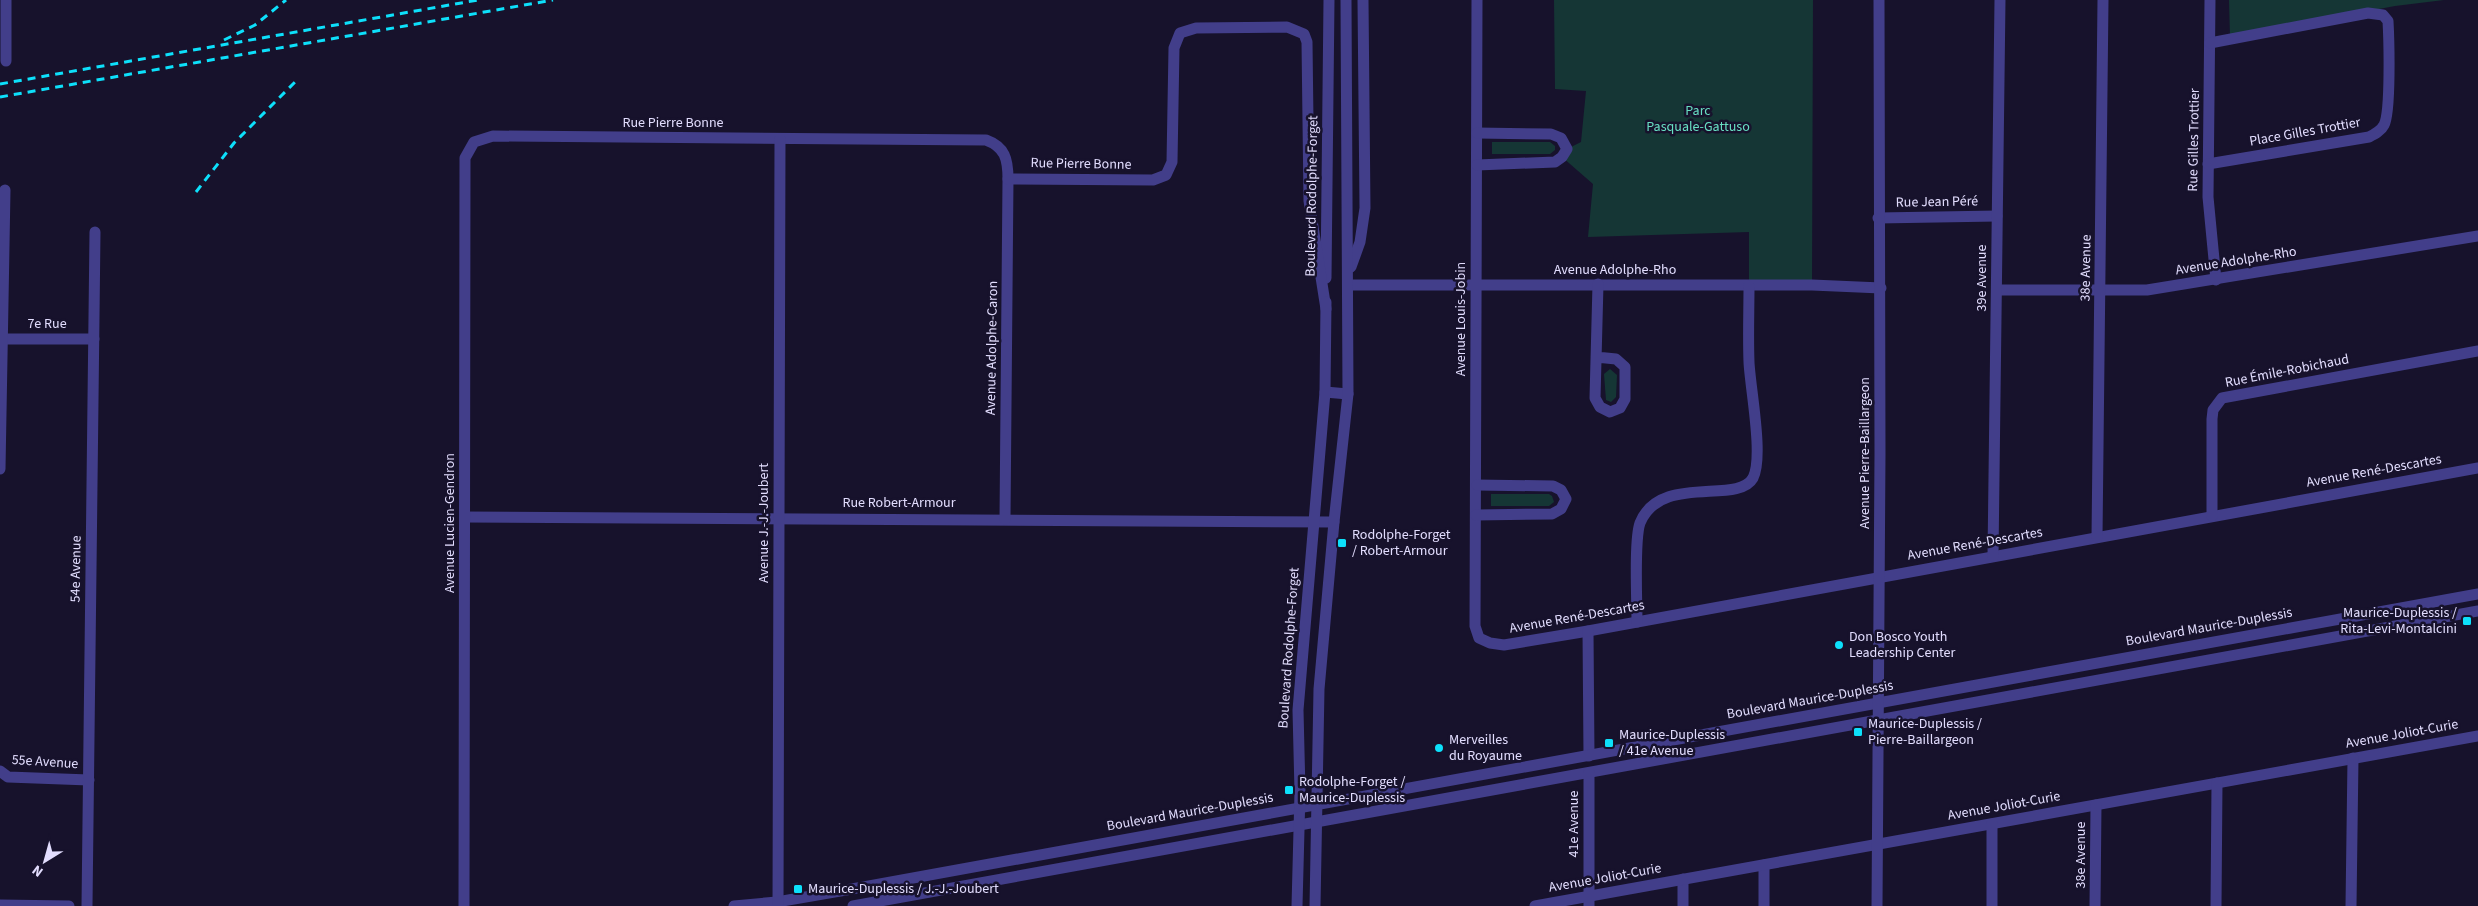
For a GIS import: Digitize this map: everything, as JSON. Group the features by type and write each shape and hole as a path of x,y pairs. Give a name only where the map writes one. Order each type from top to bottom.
{"street":[{"path":"6,0 6,61"},
{"name":"Boulevard Rodolphe-Forget","path":"1297,906 1298,710 1325,392 1329,0"},
{"path":"1316,906 1319,689 1348,394 1346,0"},
{"path":"1348,280 1360,242 1365,208 1363,0"},
{"name":"Avenue Louis-Jobin","path":"1478,0 1475,626 1479,638"},
{"name":"Avenue Pierre-Baillargeon","path":"1877,906 1881,288 1878,218 1879,0"},
{"name":"39e Avenue","path":"1993,556 1998,290 1997,216 2000,0"},
{"name":"38e Avenue","path":"2098,537 2103,0"},
{"name":"Rue Gilles Trottier","path":"2210,0 2208,164 2210,230 2216,280"},
{"name":"Place Gilles Trottier","path":"2208,164 2369,137 2377,133 2383,127 2386,120 2388,21 2383,15 2368,14 2210,43"},
{"name":"Rue Pierre Bonne","path":"474,142 493,136 986,140 1002,148 1008,164 1008,179 1153,180 1166,175 1170,169 1174,48 1180,33 1196,28 1287,27 1304,34 1308,51 1309,201 1326,309"},
{"path":"1477,133 1551,134 1561,138 1567,149 1562,157 1555,162 1477,164"},
{"name":"Avenue J.-J.-Joubert","path":"778,904 780,139"},
{"name":"Avenue Lucien-Gendron","path":"464,906 466,158 474,142"},
{"name":"Avenue Adolphe-Caron","path":"1005,519 1008,179"},
{"path":"0,469 5,190"},
{"name":"Rue Jean Péré","path":"1878,218 1997,216"},
{"name":"54e Avenue","path":"87,906 96,232"},
{"name":"Avenue Adolphe-Rho","path":"1998,290 2147,290 2478,236"},
{"name":"Avenue Adolphe-Rho","path":"1348,280 1476,286 1598,284 1881,288"},
{"path":"1596,357 1616,359 1624,367 1625,399 1620,408 1610,412 1600,407 1595,398 1596,357 1598,284"},
{"path":"1637,622 1638,532 1643,517 1651,508 1677,494 1690,491 1741,488 1748,484 1756,471 1755,410 1749,362 1749,286"},
{"name":"7e Rue","path":"1,339 94,339"},
{"name":"Rue Émile-Robichaud","path":"2212,516 2212,419 2213,410 2222,398 2478,351"},
{"path":"1325,392 1348,394"},
{"name":"Avenue René-Descartes","path":"1479,638 1490,643 1504,645 1588,631 2478,468"},
{"path":"1476,515 1552,514 1561,509 1566,499 1561,490 1553,486 1477,485"},
{"name":"Rue Robert-Armour","path":"465,517 1334,522"},
{"name":"Boulevard Maurice-Duplessis","path":"734,906 778,904 1318,804 2478,594"},
{"path":"853,906 1282,828 1297,827 1316,822 2478,611"},
{"path":"1588,631 1589,756"},
{"name":"Avenue Joliot-Curie","path":"1535,906 1589,901 1682,879 2478,736"},
{"path":"2351,906 2353,758"},
{"name":"55e Avenue","path":"0,771 8,777 89,780"},
{"name":"41e Avenue","path":"1589,773 1589,901"},
{"path":"2216,906 2217,783"},
{"name":"38e Avenue","path":"2096,805 2096,906"},
{"path":"1992,824 1992,906"},
{"path":"1764,865 1764,906"},
{"path":"1682,879 1683,906"},
{"path":"0,905 69,906"}],"green space":[{"name":"Parc Pasquale-Gattuso","path":"1554,0 1813,0 1812,285 1749,286 1749,232 1588,237 1593,184 1562,157 1567,149 1581,142 1586,91 1555,89"},
{"path":"2229,0 2444,0 2395,6 2230,37"},
{"path":"1492,142 1550,142 1555,146 1555,150 1550,154 1492,154"},
{"path":"1610,369 1617,375 1616,397 1611,402 1606,400 1604,374"},
{"path":"1491,494 1549,494 1554,502 1549,506 1491,506"}],"railway":[{"path":"224,40 255,25 286,0"},
{"path":"0,84 478,0"},
{"path":"0,97 553,0"},
{"path":"196,192 234,143 295,82"}],"place":[{"name":"Rodolphe-Forget / Robert-Armour","path":"1342,543"},
{"name":"Maurice-Duplessis / Rita-Levi-Montalcini","path":"2467,621"},
{"name":"Don Bosco Youth Leadership Center","path":"1839,645"},
{"name":"Maurice-Duplessis / Pierre-Baillargeon","path":"1858,732"},
{"name":"Maurice-Duplessis / 41e Avenue","path":"1609,743"},
{"name":"Merveilles du Royaume","path":"1439,748"},
{"name":"Rodolphe-Forget / Maurice-Duplessis","path":"1289,790"},
{"name":"Maurice-Duplessis / J.-J.-Joubert","path":"798,889"}]}
